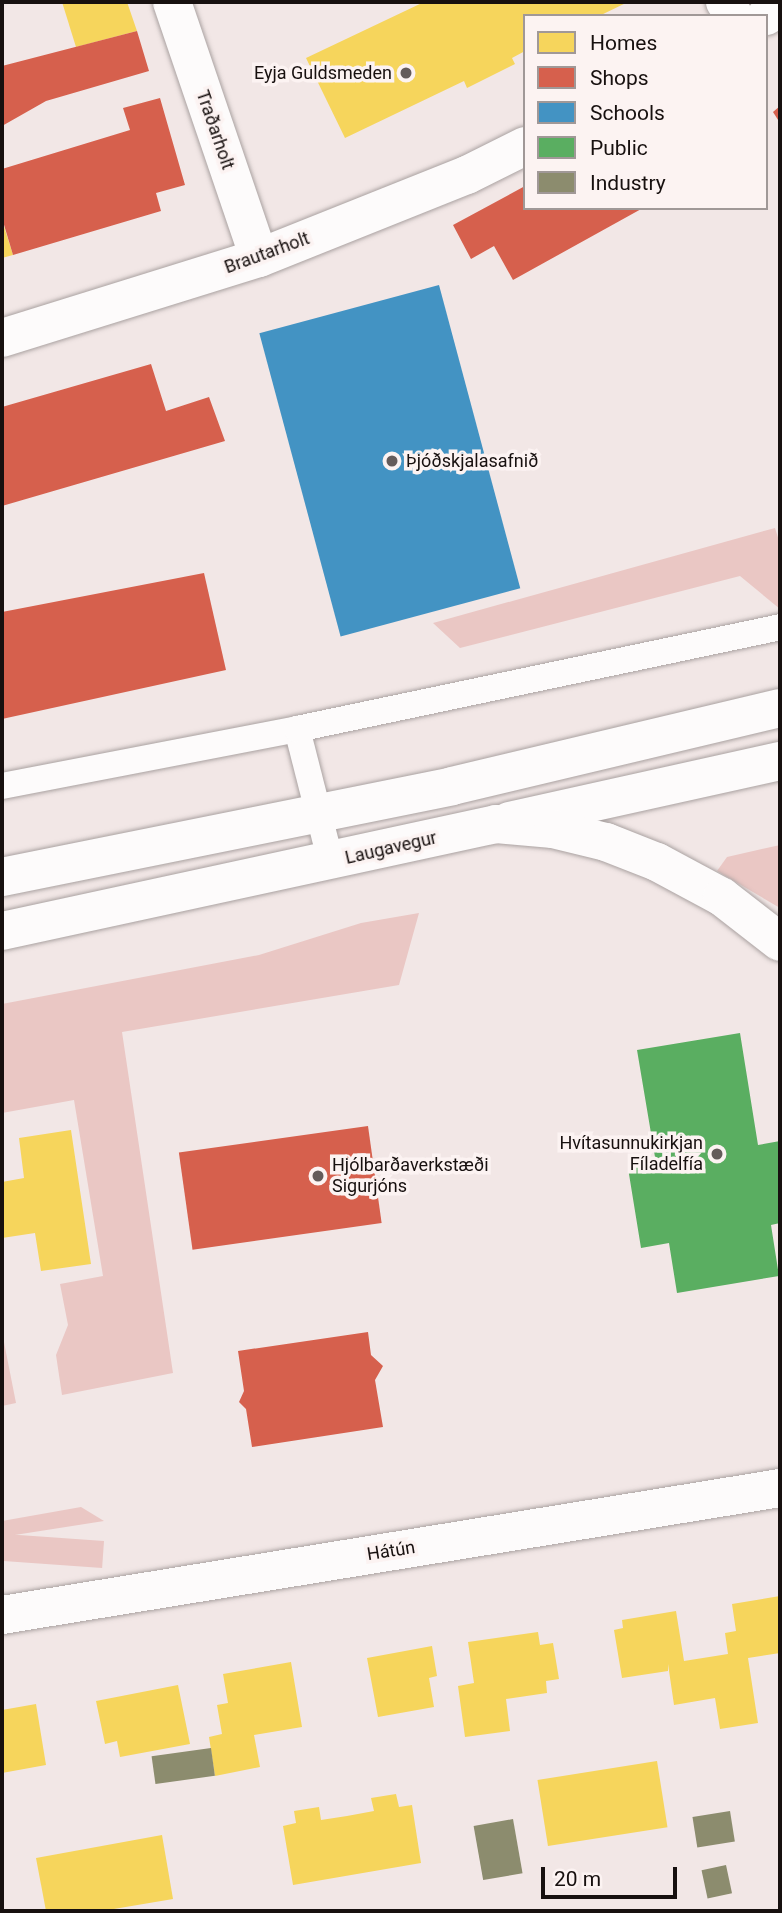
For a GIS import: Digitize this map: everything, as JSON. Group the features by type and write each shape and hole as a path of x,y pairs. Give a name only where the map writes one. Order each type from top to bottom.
{"street":[{"name":"Traðarholt","path":"172,2 259,258"},
{"name":"Brautarholt","path":"2,338 259,258 467,175 523,147"},
{"path":"2,877 319,815 780,708"},
{"name":"Laugavegur","path":"2,931 331,862 780,761"},
{"path":"496,824 553,829 607,842 644,857 722,897 780,942"},
{"name":"Hátún","path":"2,1615 780,1488"}],"lane":[{"path":"2,786 297,729 780,627"},
{"path":"297,729 331,862"}],"shaded area":[{"path":"775,528 780,544 780,609 740,576 460,648 433,623"},
{"path":"780,845 780,908 717,871 727,857"},
{"path":"419,913 399,985 122,1032 173,1373 62,1395 56,1355 68,1325 60,1284 103,1276 74,1100 2,1113 2,1004 259,955 361,923"},
{"path":"2,1332 16,1403 2,1406"},
{"path":"81,1507 104,1521 2,1537 2,1521"},
{"path":"2,1534 104,1541 102,1568 2,1561"}],"building: Homes":[{"path":"62,2 127,2 137,31 76,47"},
{"name":"Eyja Guldsmeden","path":"424,2 628,2 603,14 523,14 523,52 512,58 515,64 467,88 464,81 345,138 306,58"},
{"path":"2,220 13,255 2,258"},
{"path":"71,1130 91,1264 41,1271 35,1233 2,1238 2,1182 24,1178 19,1138"},
{"path":"780,1596 780,1653 748,1658 758,1723 720,1729 715,1698 674,1705 668,1664 668,1671 622,1678 614,1630 623,1628 622,1620 676,1611 684,1661 728,1654 725,1633 736,1631 732,1604"},
{"path":"538,1632 540,1645 553,1643 559,1679 546,1681 547,1693 506,1699 510,1731 465,1737 458,1686 474,1683 468,1642"},
{"path":"432,1646 437,1676 429,1678 434,1707 378,1717 367,1658"},
{"path":"291,1662 302,1727 254,1735 260,1767 215,1776 209,1737 222,1734 217,1705 228,1703 223,1674"},
{"path":"178,1685 190,1744 120,1757 117,1741 105,1744 96,1701"},
{"path":"36,1704 46,1765 2,1773 2,1710"},
{"path":"657,1761 667,1827 548,1846 537,1780"},
{"path":"396,1794 399,1807 412,1805 421,1863 293,1885 283,1826 296,1823 294,1811 319,1807 321,1820 347,1816 374,1811 371,1798"},
{"path":"162,1835 173,1899 102,1911 46,1911 36,1858"}],"building: Shops":[{"path":"137,31 149,71 46,101 2,126 2,66"},
{"path":"160,98 185,185 156,193 161,211 13,255 2,218 2,169 130,130 123,108"},
{"path":"780,106 780,123 773,112"},
{"path":"523,187 523,210 639,210 513,280 494,246 471,259 453,225"},
{"path":"151,364 166,411 209,397 225,441 2,506 2,407"},
{"path":"204,573 226,670 2,719 2,612"},
{"path":"368,1126 382,1223 192,1250 179,1153"},
{"path":"368,1332 371,1355 383,1366 375,1380 383,1427 252,1447 246,1409 239,1402 244,1391 238,1351"}],"building: Schools":[{"name":"Þjóðskjalasafnið","path":"439,285 520,588 341,636 259,333"}],"building: Public":[{"name":"Hvítasunnukirkjan Fíladelfía","path":"740,1033 758,1145 780,1141 780,1223 771,1225 779,1276 677,1293 669,1243 641,1248 628,1168 656,1163 637,1050"}],"building: Industry":[{"path":"211,1748 215,1776 155,1784 152,1756"},
{"path":"730,1811 735,1842 697,1848 692,1817"},
{"path":"513,1819 523,1873 483,1880 474,1826"},
{"path":"726,1865 732,1893 708,1899 702,1870"}],"place":[{"name":"Eyja Guldsmeden","path":"406,73"},
{"name":"Þjóðskjalasafnið","path":"392,461"},
{"name":"Hvítasunnukirkjan Fíladelfía","path":"717,1154"},
{"name":"Hjólbarðaverkstæði Sigurjóns","path":"318,1176"}]}
